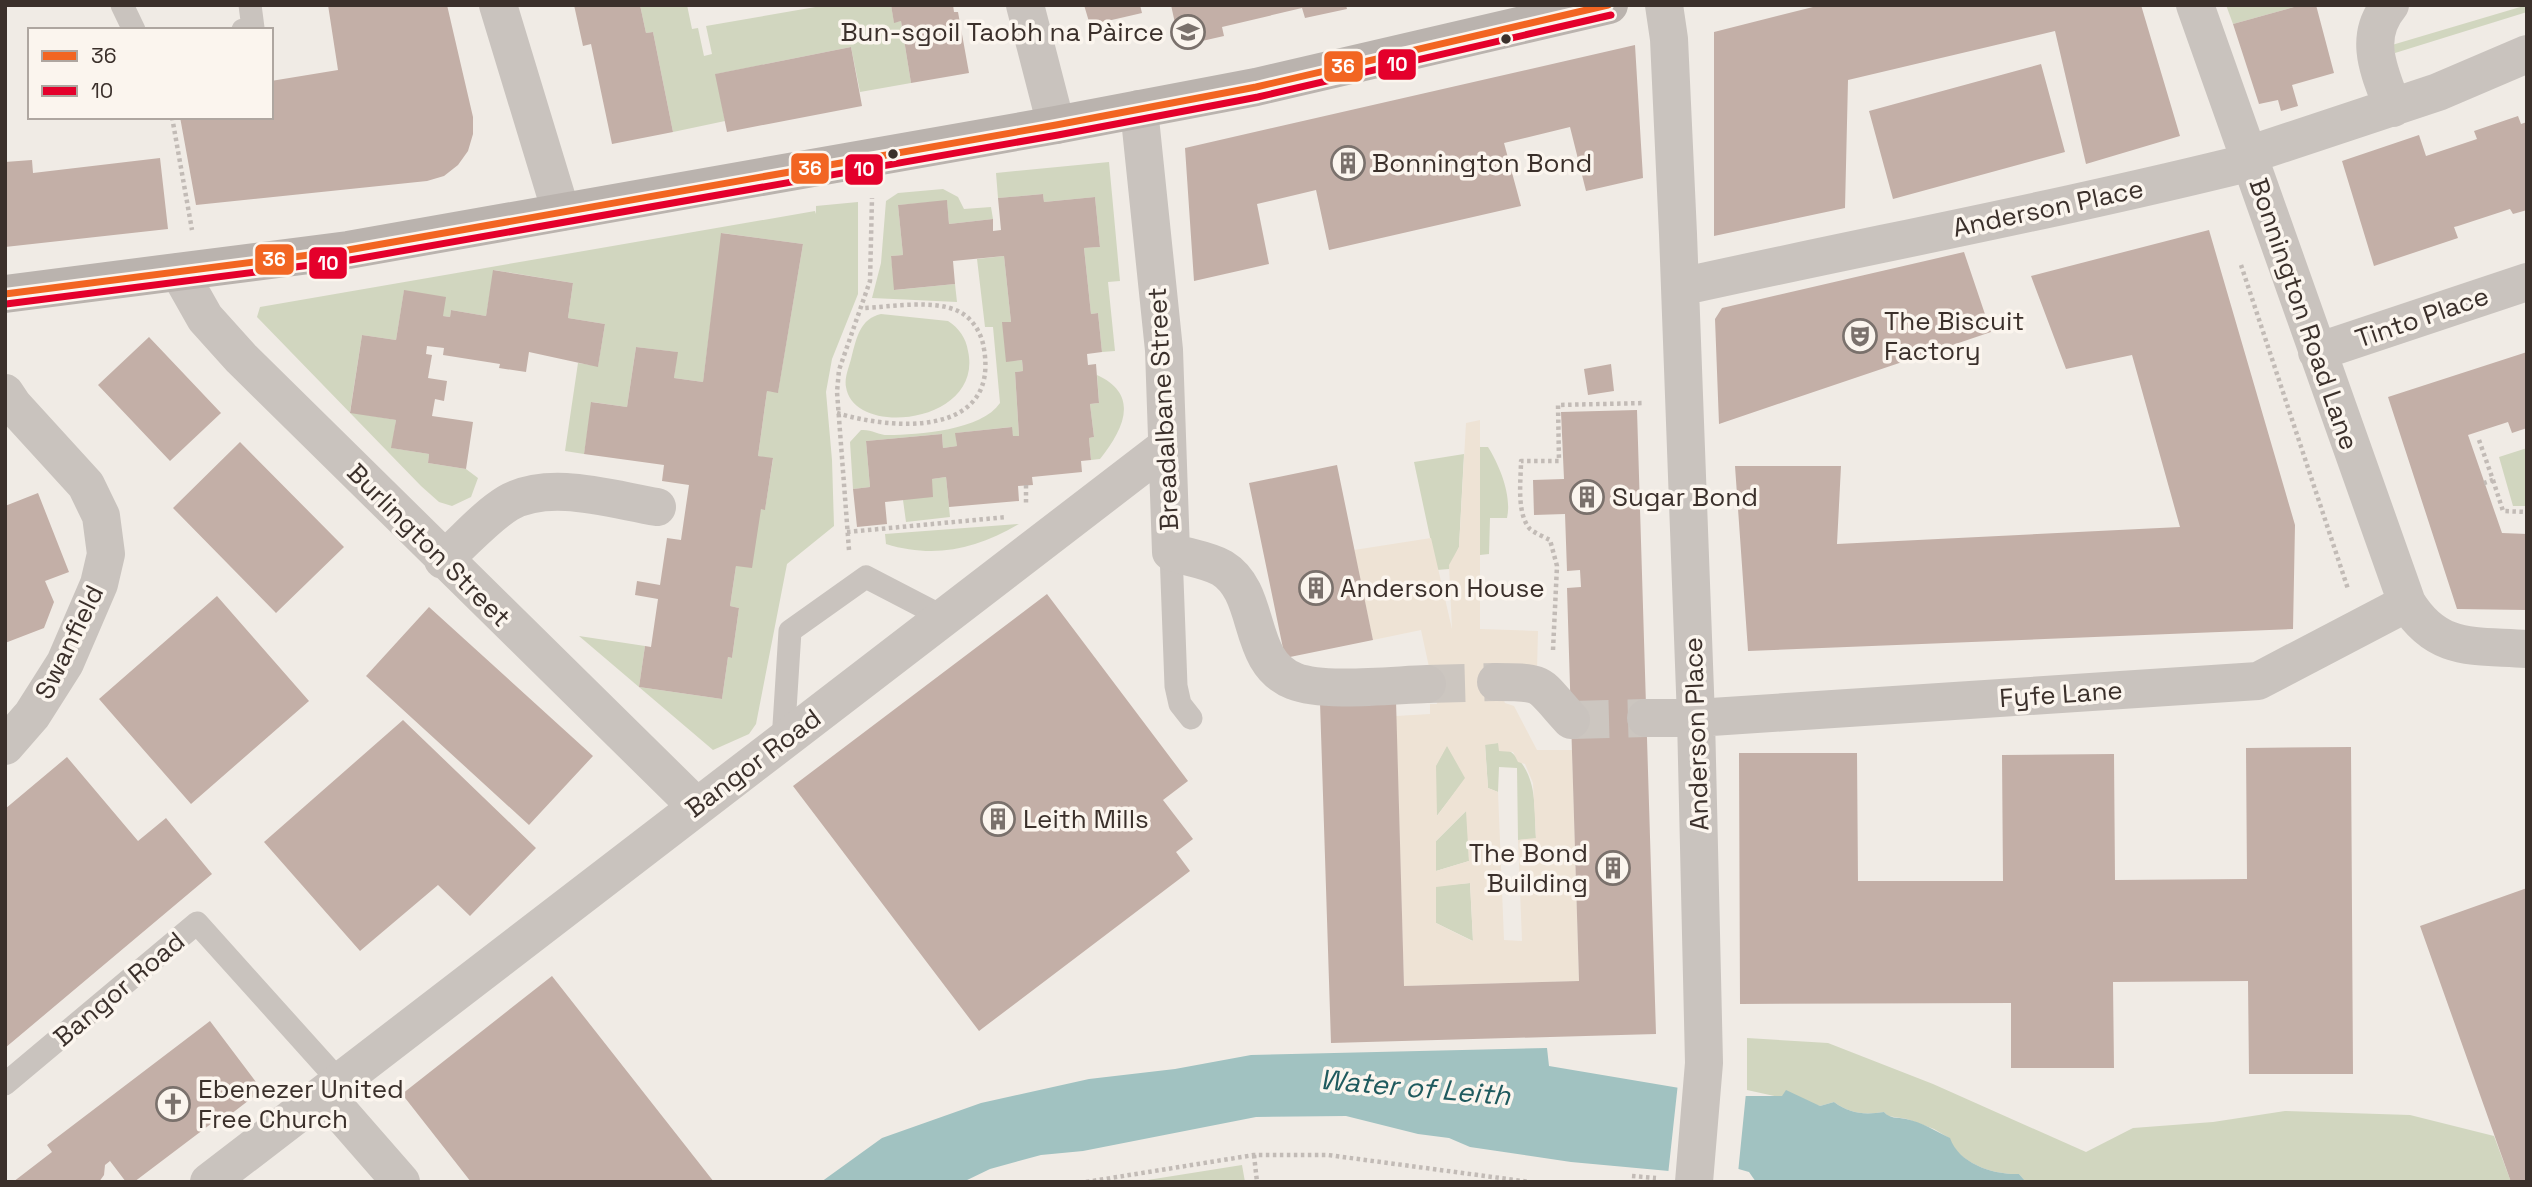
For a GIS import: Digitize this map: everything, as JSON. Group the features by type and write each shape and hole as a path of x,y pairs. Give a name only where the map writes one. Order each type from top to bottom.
{"main road":[{"path":"5,293 348,250 1056,125 1270,84 1609,5"}],"street":[{"path":"498,5 561,212"},
{"path":"1025,5 1056,125"},
{"name":"Anderson Place","path":"1664,5 1669,39 1680,287 1696,718 1704,1063 1681,1181"},
{"name":"Bonnington Road Lane","path":"2195,5 2412,612"},
{"path":"2390,5 2378,22 2374,45 2393,108"},
{"name":"Anderson Place","path":"1680,287 1954,227 2099,200 2249,158 2393,108 2527,54"},
{"name":"Breadalbane Street","path":"1139,109 1164,350 1171,552 1222,568 1235,582 1265,657 1291,680 1314,686 1427,684"},
{"name":"Burlington Street","path":"189,271 195,304 219,335 443,560 695,805"},
{"name":"Tinto Place","path":"2317,352 2527,282"},
{"name":"Swanfield","path":"5,393 19,432 86,485 101,516 106,554 99,584 65,663 32,715 5,746"},
{"name":"Bangor Road","path":"209,1182 695,805 945,618 1167,446"},
{"path":"443,560 508,503 526,496 545,492 572,494 657,507"},
{"path":"2412,612 2434,636 2461,645 2527,649"},
{"name":"Fyfe Lane","path":"1646,718 1696,718 2258,681 2412,612"},
{"path":"1496,682 1535,682 1548,692 1571,720"},
{"path":"333,1088 401,1182"}],"lane":[{"path":"122,5 133,28"},
{"path":"250,5 253,28"},
{"path":"1171,552 1177,686 1180,704 1191,718"},
{"path":"783,741 790,631 866,578 945,618"},
{"name":"Bangor Road","path":"5,1084 197,923 333,1088"}],"path":[{"path":"172,119 189,271"},
{"path":"854,586 838,413 839,370 870,281 873,202 866,159"},
{"path":"838,413 892,425 932,422 966,408 982,387 985,375 986,362 978,330 958,311 932,306 862,308"},
{"path":"1553,654 1557,566 1550,540 1530,529 1524,520 1520,494 1521,461 1559,461 1558,405 1684,402"},
{"path":"2479,440 2504,511 2527,512"},
{"path":"2484,483 2493,480"},
{"path":"1026,485 1026,515"},
{"path":"847,532 1012,517"},
{"path":"1254,1155 1257,1182"},
{"path":"1086,1182 1254,1155 1328,1155 1530,1182"},
{"path":"1632,1175 1681,1181"}],"green space":[{"path":"640,5 687,5 692,29 698,28 704,56 712,54 706,26 827,5 891,5 894,22 901,21 911,83 860,92 851,47 716,74 725,121 673,132 653,32 646,33"},
{"path":"2226,5 2301,5 2233,24"},
{"path":"2527,5 2527,12 2395,53 2392,45"},
{"path":"1109,162 1120,281 1108,282 1115,351 1102,352 1098,313 1091,314 1084,248 1100,247 1095,197 1044,202 1043,194 998,198 996,173"},
{"path":"943,189 958,197 964,209 991,207 993,219 949,224 947,201 898,205 903,255 891,256 895,290 955,284 957,302 872,298 881,263 886,201 898,193"},
{"path":"858,202 858,294 832,359 826,392 834,526 787,564 756,724 749,734 713,750 579,636 645,646 639,687 722,699 728,657 732,658 739,608 730,606 736,566 761,509 765,509 773,459 758,456 767,391 778,392 803,244 722,233 703,382 674,378 677,352 636,347 627,407 592,402 584,454 565,451 578,363 598,366 605,324 568,318 573,283 494,270 486,316 451,310 450,317 443,316 404,291 396,340 362,335 350,412 396,420 392,448 429,454 428,463 466,469 478,478 471,497 452,506 439,502 421,486 257,317 260,307 815,211 816,214 816,206"},
{"path":"1004,256 1011,322 1003,322 1007,361 1022,360 1023,371 1015,372 1019,436 1013,436 1011,427 956,433 957,446 943,448 942,434 866,441 870,487 853,489 850,442 861,430 888,435 948,429 979,419 1000,403 993,327 985,327 977,259"},
{"path":"881,314 948,321 959,330 968,351 968,375 957,394 939,408 916,416 892,417 871,413 854,403 846,387 846,375 856,342 864,324"},
{"path":"1097,375 1111,383 1119,392 1124,414 1108,448 1100,459 1091,460 1089,438 1094,437 1090,404 1099,403"},
{"path":"1479,447 1488,447 1497,463 1508,500 1507,518 1490,518 1489,554 1480,555"},
{"path":"2527,448 2527,506 2513,506 2499,457"},
{"path":"1464,454 1459,547 1449,569 1437,570 1414,462"},
{"path":"946,477 950,517 906,522 903,500 932,479"},
{"path":"1019,524 987,540 955,549 921,551 886,544 885,534"},
{"path":"1498,743 1521,762 1527,772 1534,796 1536,839 1518,840 1517,768 1499,767 1498,792 1488,788 1485,744"},
{"path":"1447,745 1466,778 1436,817 1436,765"},
{"path":"1467,810 1469,861 1436,871 1436,841"},
{"path":"1470,883 1473,941 1436,923 1436,886"},
{"path":"1747,1038 1828,1043 1933,1084 2086,1152 2133,1128 2213,1122 2285,1111 2410,1115 2494,1136 2511,1182 2026,1182 2019,1174 1978,1166 1961,1155 1949,1138 1907,1119 1888,1116 1884,1112 1852,1111 1834,1102 1820,1106 1747,1090"},
{"path":"1242,1165 1245,1182 1135,1182"}],"shaded area":[{"path":"1480,420 1480,629 1538,631 1537,670 1496,682 1505,703 1514,706 1537,750 1572,750 1579,981 1404,986 1396,716 1430,714 1430,704 1437,704 1421,630 1373,640 1354,550 1431,538 1452,629 1449,565 1459,547 1466,423","holes":["1498,743 1499,751 1513,752 1518,762 1525,764 1533,783 1536,838 1518,840 1522,941 1504,940 1498,792 1488,788 1485,745","1447,746 1465,778 1437,816 1436,766","1466,811 1469,861 1436,871 1436,841","1470,883 1472,941 1436,923 1436,887"]}],"water":[{"name":"Water of Leith","path":"1547,1048 1549,1066 1727,1096 1782,1096 1786,1090 1820,1106 1834,1102 1858,1113 1884,1112 1891,1117 1918,1122 1950,1138 1961,1155 1978,1166 2019,1174 2026,1182 1756,1182 1749,1172 1707,1160 1670,1165 1669,1171 1571,1162 1470,1147 1449,1138 1418,1134 1346,1116 1256,1117 1083,1151 1041,1155 990,1169 963,1182 821,1182 882,1138 981,1103 1089,1079 1175,1069 1251,1055"}],"pier":[{"path":"1678,1083 1746,1093 1738,1173 1707,1164 1673,1168 1668,1175"}],"building":[{"path":"328,5 447,5 473,117 473,134 468,151 458,165 444,176 427,181 196,205 180,119 273,119 273,81 338,70"},
{"path":"574,5 640,5 646,33 653,32 673,132 612,144 591,44 583,46"},
{"path":"891,5 953,5 954,12 958,12 969,73 911,83 901,21 894,23"},
{"path":"1084,5 1140,5 1142,13 1090,25"},
{"path":"1171,5 1346,5 1347,9 1305,18 1302,8 1222,27 1224,36 1180,46"},
{"path":"1821,5 2141,5 2180,136 2086,164 2055,31 1848,80 1845,208 1714,236 1714,32"},
{"path":"2301,5 2316,5 2334,73 2292,85 2298,106 2281,111 2278,100 2259,104 2233,24"},
{"name":"Bonnington Bond","path":"1635,45 1643,178 1586,191 1570,127 1504,143 1521,206 1329,250 1316,190 1257,204 1269,264 1194,281 1185,148"},
{"path":"851,47 862,106 727,132 715,74"},
{"path":"2041,64 2065,152 1893,199 1869,111"},
{"path":"2518,116 2521,124 2527,122 2527,210 2513,214 2510,209 2454,227 2458,238 2374,266 2342,161 2419,135 2426,156 2477,139 2474,131"},
{"path":"160,158 168,229 5,247 5,162 32,160 33,173"},
{"path":"1043,194 1044,202 1095,197 1100,247 1084,248 1091,314 1098,313 1102,352 1087,354 1088,365 1096,364 1099,403 1090,404 1094,437 1089,438 1091,460 1081,461 1082,472 1032,477 1033,485 1018,486 1019,501 949,507 946,477 932,479 933,497 885,502 887,524 857,527 853,489 870,487 866,441 942,434 943,448 957,446 955,433 1012,427 1013,436 1019,436 1015,372 1023,371 1022,360 1006,362 1002,322 1011,322 1004,256 953,261 955,284 894,290 891,256 903,255 898,205 947,200 949,224 993,219 993,231 1001,230 998,198"},
{"path":"2209,230 2295,525 2293,629 1748,651 1735,466 1841,466 1837,544 2180,527 2132,355 2066,369 2031,276"},
{"path":"721,233 803,244 778,393 767,391 758,456 773,458 765,510 761,509 752,568 736,566 730,606 739,608 732,658 728,657 722,699 639,687 645,646 651,647 658,599 635,595 637,581 660,585 667,538 681,540 689,485 662,481 664,465 584,454 591,402 627,407 636,347 678,352 674,378 703,382"},
{"name":"The Biscuit Factory","path":"1964,252 1991,332 1719,424 1715,319 1722,308"},
{"path":"493,270 573,283 568,318 605,324 598,367 529,352 526,372 499,368 500,364 443,355 444,348 427,346 426,354 432,355 428,378 447,381 444,401 435,399 432,416 473,422 466,469 428,463 429,454 391,448 396,420 350,413 362,335 396,340 404,290 446,297 443,316 450,317 451,310 486,316"},
{"path":"149,337 221,413 170,461 98,385"},
{"path":"2527,352 2527,428 2512,433 2508,422 2468,435 2502,533 2527,534 2527,610 2457,609 2388,397"},
{"path":"1611,364 1614,391 1588,395 1584,369"},
{"name":"The Bond Building","path":"1637,410 1656,1034 1331,1043 1320,702 1396,700 1404,986 1579,981 1567,588 1581,587 1580,570 1567,571 1565,514 1534,515 1533,480 1564,479 1561,412"},
{"path":"240,442 344,547 276,613 173,508"},
{"name":"Anderson House","path":"1337,465 1373,640 1285,658 1249,483"},
{"path":"38,493 69,572 45,581 54,602 44,628 5,643 5,506"},
{"name":"Leith Mills","path":"1047,594 1188,781 1163,800 1193,839 1176,852 1190,871 979,1031 793,786"},
{"path":"217,596 309,701 191,804 99,699"},
{"path":"429,607 593,756 529,825 366,676"},
{"path":"403,720 536,848 470,916 438,885 360,951 264,842"},
{"path":"2351,747 2353,1074 2249,1074 2248,981 2113,982 2114,1068 2011,1068 2011,1003 1740,1004 1739,753 1857,753 1858,881 2003,881 2002,755 2114,754 2115,880 2247,879 2246,748"},
{"path":"67,757 138,841 166,818 212,874 5,1048 5,809"},
{"path":"2527,888 2527,1182 2511,1182 2420,926"},
{"path":"552,976 714,1182 471,1182 402,1094"},
{"name":"Ebenezer United Free Church","path":"210,1021 262,1090 222,1121 220,1117 134,1182 126,1182 110,1161 105,1165 104,1175 99,1182 13,1182 52,1152 47,1145"}],"tunnel":[{"path":"1427,684 1496,682"},
{"path":"1571,720 1646,718"}],"transit line":[{"name":"36","path":"5,294 348,250 1056,125 1256,87 1608,5"},
{"name":"10","path":"6,304 350,260 1058,135 1258,97 1611,15"}],"place":[{"name":"Bun-sgoil Taobh na Pàirce","path":"1188,32"},
{"name":"Bonnington Bond","path":"1348,163"},
{"name":"The Biscuit Factory","path":"1860,336"},
{"name":"Sugar Bond","path":"1587,497"},
{"name":"Anderson House","path":"1316,588"},
{"name":"Leith Mills","path":"998,819"},
{"name":"The Bond Building","path":"1613,868"},
{"name":"Ebenezer United Free Church","path":"173,1104"}]}
